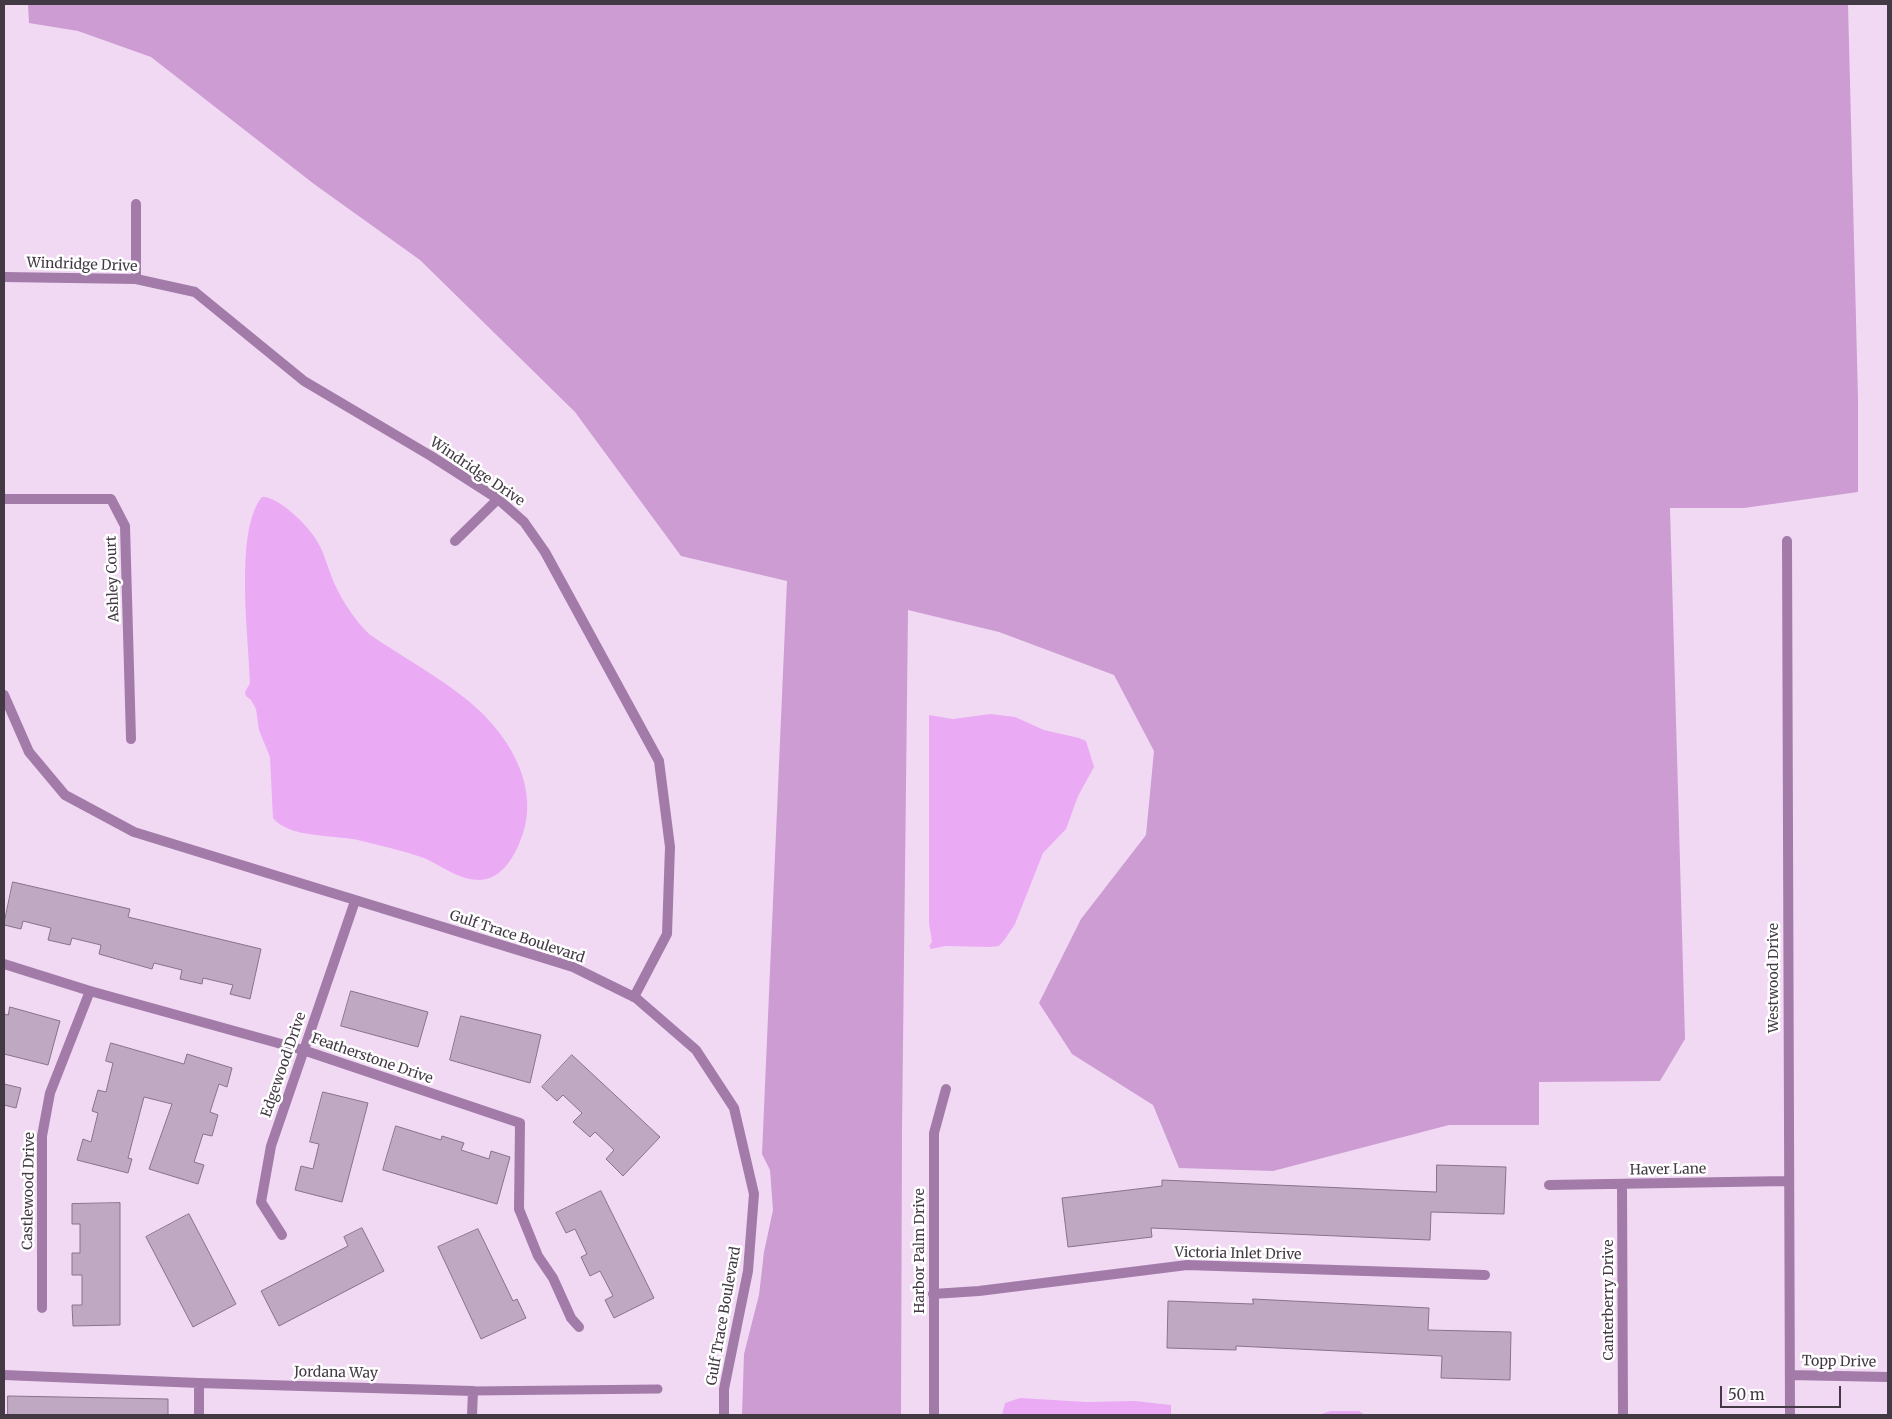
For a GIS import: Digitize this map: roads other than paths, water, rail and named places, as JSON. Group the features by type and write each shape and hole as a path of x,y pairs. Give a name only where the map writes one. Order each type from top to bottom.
{"street":[{"path":"136,204 136,279"},
{"name":"Windridge Drive","path":"4,277 136,279 195,292 304,381 431,456 498,499 524,522 545,552 658,761 670,847 667,934 634,998"},
{"path":"455,541 498,499"},
{"name":"Ashley Court","path":"4,500 111,500 125,526 132,739"},
{"name":"Westwood Drive","path":"1787,541 1790,1415"},
{"name":"Gulf Trace Boulevard","path":"4,695 29,752 65,795 134,832 572,967 634,998 696,1050 734,1108 754,1194 748,1271 724,1389 724,1415"},
{"name":"Edgewood Drive","path":"282,1235 261,1202 271,1146 355,901"},
{"name":"Featherstone Drive","path":"4,964 90,991 303,1050 520,1123 519,1209 538,1256 553,1278 571,1318 579,1327"},
{"name":"Castlewood Drive","path":"42,1308 42,1136 50,1093 90,991"},
{"name":"Harbor Palm Drive","path":"934,1415 934,1134 946,1089"},
{"name":"Haver Lane","path":"1549,1184 1788,1181"},
{"name":"Canterberry Drive","path":"1622,1184 1623,1415"},
{"name":"Victoria Inlet Drive","path":"933,1294 979,1291 1187,1265 1485,1275"},
{"name":"Jordana Way","path":"4,1375 199,1384 473,1391"},
{"name":"Topp Drive","path":"1790,1376 1888,1377"},
{"path":"199,1384 199,1415"},
{"path":"472,1415 473,1391"}],"lane":[{"path":"473,1391 658,1389"}]}
